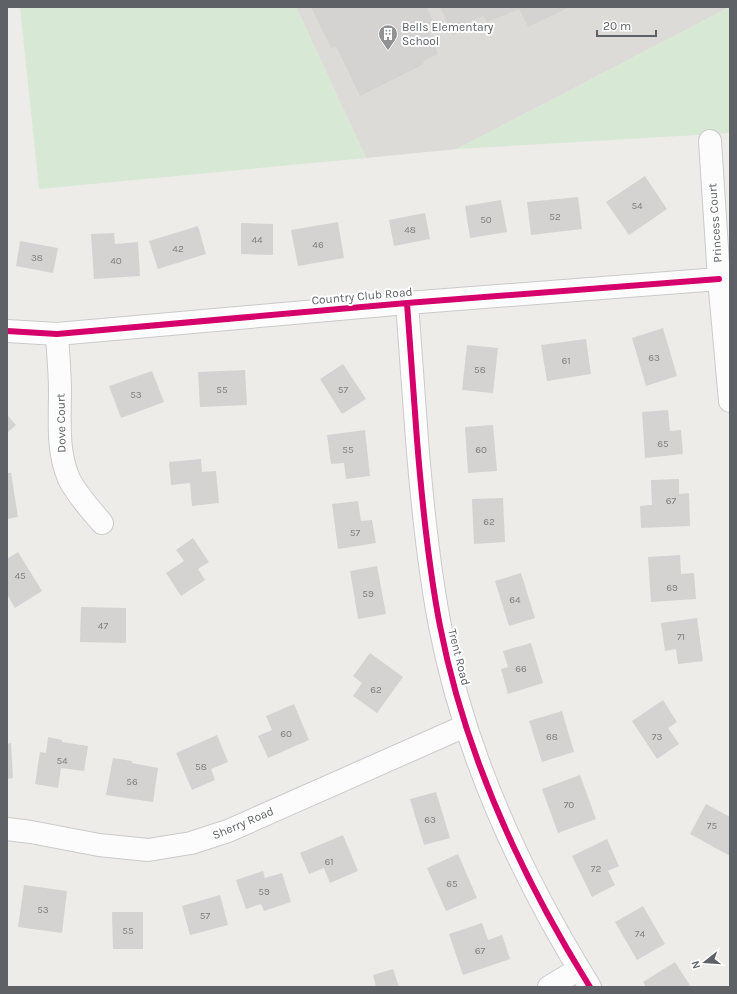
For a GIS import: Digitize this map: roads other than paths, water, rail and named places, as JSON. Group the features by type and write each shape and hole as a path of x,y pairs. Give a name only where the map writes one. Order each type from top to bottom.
{"street":[{"name":"Princess Court","path":"710,141 719,279 730,400"},
{"name":"Country Club Road","path":"7,331 57,334 407,303 719,279"},
{"name":"Trent Road","path":"407,303 425,532 440,627 465,726 489,791 520,863 544,908 585,978"},
{"name":"Dove Court","path":"57,334 62,458 70,480 82,499 102,523"},
{"name":"Sherry Road","path":"7,829 112,846 148,850 191,843 228,831 465,726"},
{"path":"549,987 585,978"}],"place":[{"name":"Bells Elementary School","path":"388,51"}]}
